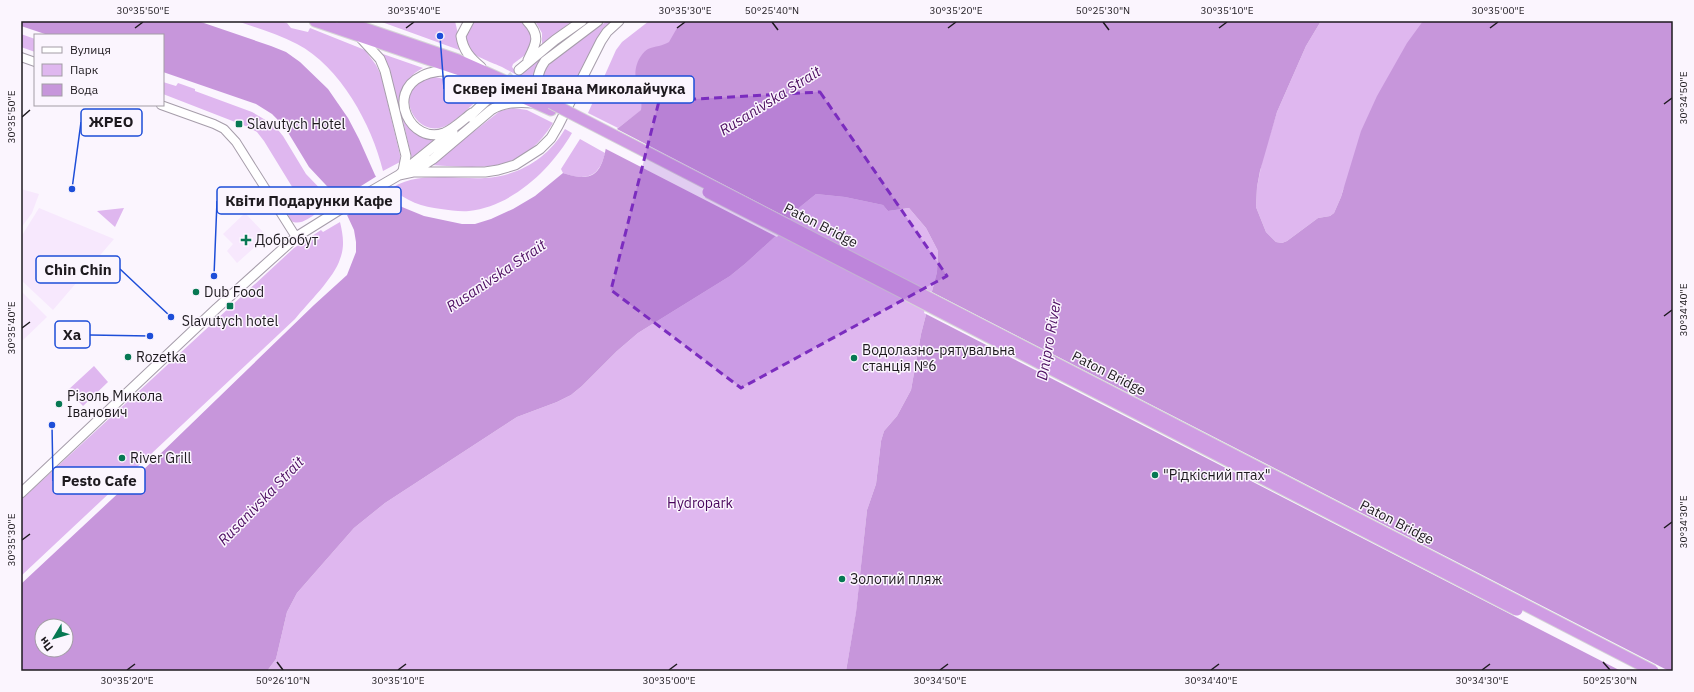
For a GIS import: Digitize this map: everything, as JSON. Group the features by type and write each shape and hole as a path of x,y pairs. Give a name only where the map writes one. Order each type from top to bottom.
{"highway":[{"path":"316,21 463,71 546,104"},
{"path":"344,21 458,60 487,72 546,104"},
{"name":"Paton Bridge","path":"546,104 902,293 1636,671"},
{"name":"Paton Bridge","path":"546,104 1653,671"}],"main road":[{"path":"469,21 460,36 462,43 466,54 487,72"},
{"path":"527,64 536,45 536,35 533,27 528,21"},
{"path":"519,70 555,40 582,21"},
{"path":"546,104 538,88 540,67 545,61 598,21"},
{"path":"399,175 413,172 485,172 498,170 515,165 540,149 551,138 558,126 601,41 607,32 619,21"},
{"path":"358,35 380,59 385,71 406,156 399,175"},
{"path":"463,71 442,71 422,76 409,86 405,92 404,105 406,116 413,125 423,132 435,134 445,133 472,113"},
{"path":"21,493 216,308 296,238 326,218 399,175 438,145 487,100"},
{"path":"413,172 433,159 498,106 518,102 546,104"}],"street":[{"path":"21,58 34,62"},
{"path":"164,106 206,120 224,129 236,142 296,238"}],"highlighted area":[{"path":"820,92 947,276 741,388 611,290 659,101"}],"shaded area":[{"path":"21,189 39,194 32,213 21,228"},
{"path":"39,208 114,239 53,310 21,280 21,237"},
{"name":"Добробут","path":"245,213 267,236 237,263 227,251 233,244 223,234"},
{"path":"21,291 47,317 21,342"}],"green space":[{"path":"237,21 280,21 287,23 291,28 308,32 310,28 365,50 381,75 400,155 400,162 383,171 371,135 352,98 327,67 313,54 282,37"},
{"path":"379,21 455,21 462,51"},
{"path":"474,21 521,21 528,26 534,39 525,55 513,64 512,67 518,74 521,74 543,56 537,67 535,85 480,57 469,49 466,38 469,27"},
{"path":"535,21 571,22 542,44 542,33"},
{"path":"607,21 614,21 566,101 547,90 542,79 546,70 554,60 577,41"},
{"path":"649,21 694,21 668,90 618,128 588,113 616,50 622,42"},
{"path":"1321,21 1433,21 1343,190 1334,213 1330,216 1318,218 1287,241 1282,243 1276,242 1266,232 1256,207 1257,187 1263,157 1277,112 1306,46"},
{"path":"21,34 34,39 34,52 21,47"},
{"path":"380,53 423,68 408,79 403,88 398,106"},
{"path":"429,76 440,78 498,97 497,100 491,104 490,101 483,95 450,123 439,128 425,126 414,116 409,103 409,96 412,89 418,83"},
{"path":"164,82 176,86 178,83 195,89 195,91 252,112 274,125 283,136 306,174 331,200 316,210 317,213 308,219 298,223 291,221 288,215 301,207 302,203 264,141 257,132 248,127 164,94"},
{"path":"513,108 527,110 553,123 541,140 528,152 500,164 468,167 431,165 500,111"},
{"path":"402,117 408,125 439,139 412,159"},
{"path":"565,129 572,133 553,160 542,172 515,194 501,202 485,208 462,211 428,207 408,200 392,188 398,184 418,178 485,178 509,174 531,164 541,157 550,149"},
{"path":"580,139 605,153 599,168 595,172 585,177 578,177 563,173 561,169"},
{"name":"Hydropark","path":"816,194 845,197 883,205 888,211 909,208 926,228 938,251 937,272 921,334 911,390 897,416 884,431 881,441 876,484 867,510 856,613 846,671 267,671 276,659 287,612 297,593 354,528 385,503 517,417 557,402 571,395 638,333 730,276 746,263 780,232 800,207"},
{"path":"124,208 115,227 97,211"},
{"path":"340,222 343,245 342,254 337,266 327,282 295,319 21,576 21,500 294,248 321,230 323,232"},
{"path":"94,366 108,382 83,406 68,390"}],"water":[{"path":"21,21 198,21 286,52 300,62 328,89 348,118 375,175 386,193 402,207 424,216 462,224 475,224 491,219 513,209 535,196 563,173 585,177 598,171 604,156 608,136 641,110 641,98 636,82 636,70 640,57 648,49 669,42 677,28 685,21 1321,21 1306,46 1277,112 1260,171 1257,187 1256,207 1266,232 1276,242 1282,243 1287,241 1318,218 1330,216 1334,213 1341,197 1361,131 1377,96 1407,43 1423,21 1673,21 1673,671 846,671 856,612 867,510 876,484 881,441 884,431 897,416 911,390 921,334 937,272 938,251 926,228 909,208 888,211 883,205 845,197 816,194 800,207 780,232 746,263 730,276 638,333 571,395 557,402 517,417 385,503 354,528 297,593 287,612 276,659 267,671 21,671 21,584 157,457 347,275 356,252 354,230 340,200 309,167 284,126 272,114 256,104 164,72 164,34 45,34 21,26"}],"pier":[{"path":"615,128 792,220 777,237 604,148 606,135"},
{"path":"377,176 387,190 346,216 337,201"},
{"path":"930,291 1669,671 1621,671 924,313"}],"tunnel":[{"path":"487,100 519,70"}],"place":[{"name":"Сквер імені Івана Миколайчука","path":"440,36"},
{"name":"Slavutych Hotel","path":"239,124"},
{"name":"ЖРЕО","path":"72,189"},
{"name":"Добробут","path":"246,240"},
{"name":"Квіти Подарунки Кафе","path":"214,276"},
{"name":"Dub Food","path":"196,292"},
{"name":"Slavutych hotel","path":"230,306"},
{"name":"Chin Chin","path":"171,317"},
{"name":"Ха","path":"150,336"},
{"name":"Rozetka","path":"128,357"},
{"name":"Водолазно-рятувальна станція №6","path":"854,358"},
{"name":"Різоль Микола Іванович","path":"59,404"},
{"name":"Pesto Cafe","path":"52,425"},
{"name":"River Grill","path":"122,458"},
{"name":"\"Рідкісний птах\"","path":"1155,475"},
{"name":"Золотий пляж","path":"842,579"}],"water label":[{"name":"Rusanivska Strait","path":"770,101"},
{"name":"Rusanivska Strait","path":"496,276"},
{"name":"Dnipro River","path":"1049,340"},
{"name":"Rusanivska Strait","path":"261,501"}]}
